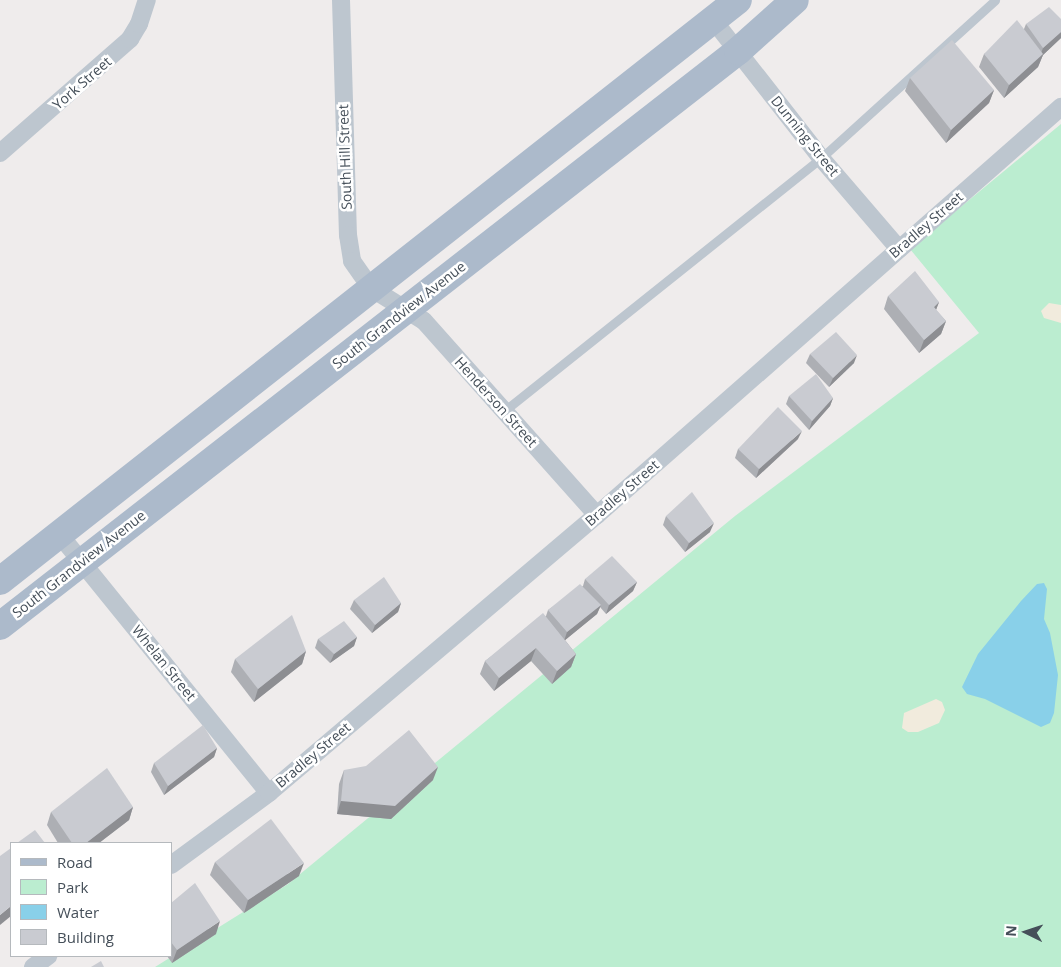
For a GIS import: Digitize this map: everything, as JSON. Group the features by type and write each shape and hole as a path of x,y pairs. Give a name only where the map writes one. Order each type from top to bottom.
{"main road":[{"name":"South Grandview Avenue","path":"0,626 81,561 738,0"},
{"name":"South Grandview Avenue","path":"0,581 59,534 738,52 795,0"}],"street":[{"name":"York Street","path":"0,153 130,39 140,24 147,0"},
{"name":"South Hill Street","path":"340,0 349,249 358,270 389,298"},
{"name":"Dunning Street","path":"714,21 822,158 899,249"},
{"name":"Bradley Street","path":"172,864 269,793 597,515 1061,107"},
{"name":"Henderson Street","path":"389,298 424,321 597,515"},
{"name":"Whelan Street","path":"59,534 269,793"},
{"path":"33,967 47,957"}],"lane":[{"path":"504,411 822,158 995,0"}],"green space":[{"path":"1061,124 1061,967 155,967 288,884 735,516 979,333 910,249"}],"sand":[{"path":"1049,303 1061,305 1061,323 1044,318 1041,311"},
{"path":"936,699 942,702 945,710 939,723 918,732 908,732 902,728 904,713"}],"water":[{"path":"1044,583 1047,589 1044,619 1050,633 1058,675 1054,713 1050,723 1041,727 985,699 967,694 962,687 978,654 1021,601 1037,584"}],"building":[{"path":"1049,7 1061,19 1061,32 1043,48 1026,24"},
{"path":"1017,20 1043,54 1009,85 984,54"},
{"path":"952,40 994,90 951,130 910,78"},
{"path":"915,271 939,302 934,307 946,321 924,340 888,296"},
{"path":"836,332 857,355 833,378 810,354"},
{"path":"816,374 833,398 812,421 789,396"},
{"path":"778,407 802,431 759,469 738,449"},
{"path":"692,492 714,523 689,543 666,516"},
{"path":"612,556 637,582 609,605 585,579"},
{"path":"384,577 401,603 375,625 354,600"},
{"path":"580,584 601,605 567,632 548,610"},
{"path":"543,613 576,654 557,671 536,648 499,678 485,661"},
{"path":"292,615 306,651 258,689 235,659"},
{"path":"344,621 357,637 334,654 318,639"},
{"path":"203,725 217,748 168,786 154,763"},
{"path":"409,730 438,767 395,806 341,801 344,770 366,766"},
{"path":"107,768 133,807 87,842 71,842 51,812"},
{"path":"271,819 304,863 248,900 215,862"},
{"path":"35,830 44,842 18,842"},
{"path":"10,849 10,907 0,915 0,856"},
{"path":"195,883 220,921 177,950 172,943 172,902"},
{"path":"101,961 104,967 91,967"}]}
